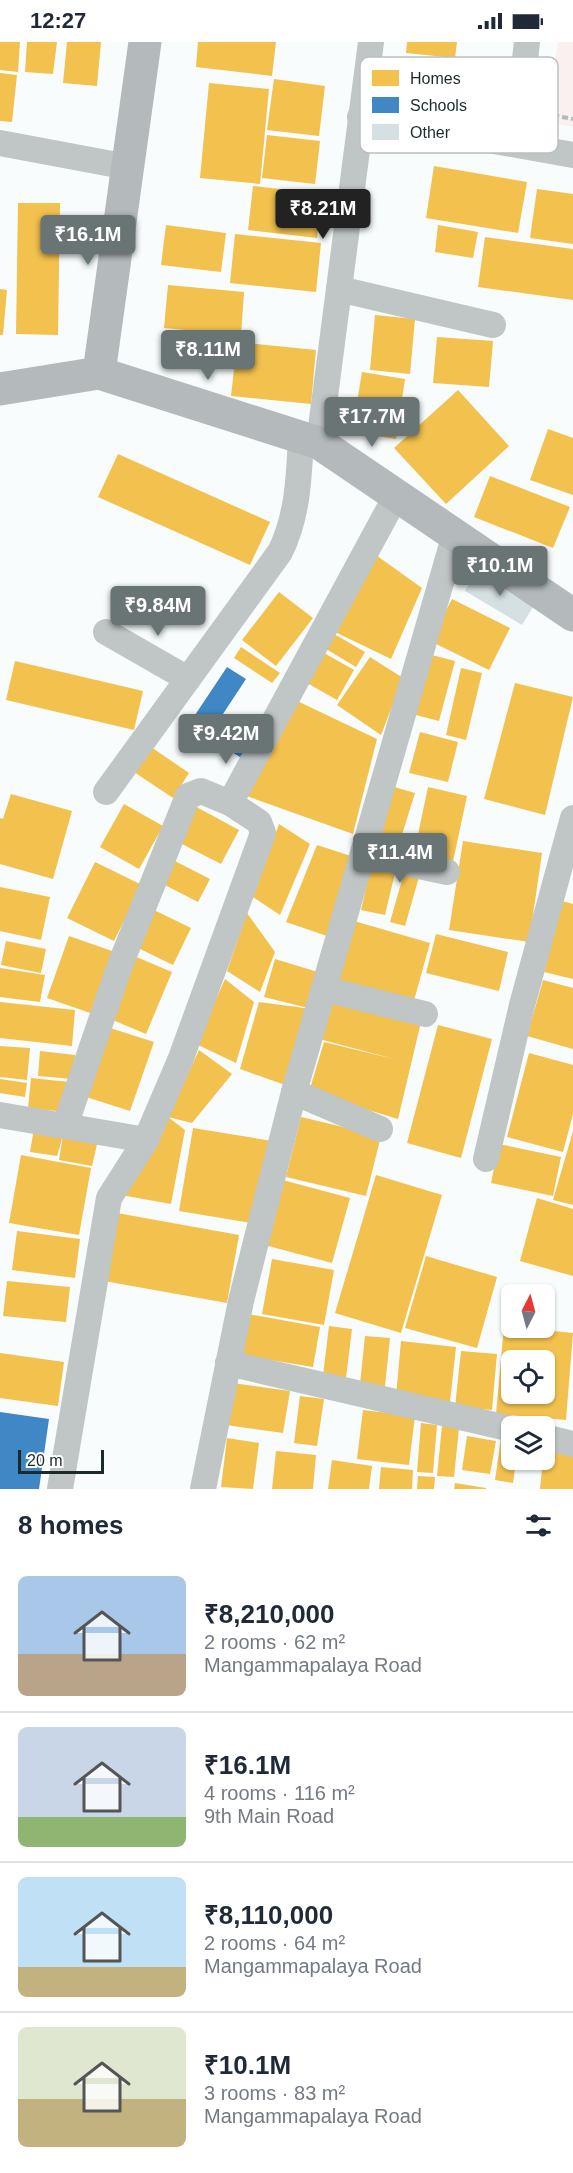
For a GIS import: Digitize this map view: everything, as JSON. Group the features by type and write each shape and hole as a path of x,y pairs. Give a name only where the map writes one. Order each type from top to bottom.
{"main road":[{"path":"99,373 145,42"},
{"path":"0,389 99,373 310,440 455,534 573,615"}],"street":[{"path":"369,57 371,42"},
{"path":"525,57 527,42"},
{"path":"106,792 280,552 289,534 300,474 310,440 339,288 360,117"},
{"path":"0,143 128,167"},
{"path":"558,152 573,155"},
{"path":"339,288 493,325"},
{"path":"230,803 396,496"},
{"path":"203,1489 241,1301 294,1092 455,534"},
{"path":"106,632 188,680"},
{"path":"60,1489 109,1198 146,1140 181,1058 263,833 259,822 230,803 201,791 188,796 120,965 65,1126"},
{"path":"486,1159 522,1005 573,818"},
{"path":"363,854 447,872"},
{"path":"324,989 424,1014"},
{"path":"294,1092 380,1129"},
{"path":"0,1115 146,1140"},
{"path":"228,1363 501,1426"},
{"path":"555,1440 573,1444"}],"shaded area":[{"path":"558,42 573,42 573,127 558,124 558,57 556,57"}],"building: Homes":[{"path":"0,42 20,42 18,72 0,70"},
{"path":"27,42 57,42 53,74 25,72"},
{"path":"67,42 101,42 97,86 63,83"},
{"path":"198,42 276,42 272,76 196,67"},
{"path":"407,42 457,42 455,57 406,53"},
{"path":"0,73 17,75 12,122 0,121"},
{"path":"274,79 325,86 319,136 267,130"},
{"path":"209,83 269,89 260,184 200,178"},
{"path":"267,135 320,141 315,184 262,178"},
{"path":"434,166 527,182 518,233 426,218"},
{"path":"253,186 322,194 317,238 248,230"},
{"path":"537,189 573,194 573,244 530,238"},
{"path":"18,203 60,203 58,335 16,334"},
{"path":"166,225 226,233 221,272 161,265"},
{"path":"438,225 478,232 473,258 435,252"},
{"path":"235,234 321,243 316,292 230,283"},
{"path":"485,237 573,249 573,300 478,287"},
{"path":"168,285 244,292 241,335 164,328"},
{"path":"0,289 7,290 3,335 0,335"},
{"path":"375,315 415,319 410,374 370,370"},
{"path":"437,337 493,341 489,387 433,383"},
{"path":"237,342 316,350 311,404 231,396"},
{"path":"362,372 405,379 396,439 352,432"},
{"path":"458,390 509,446 446,504 394,448"},
{"path":"548,429 573,438 573,495 530,480"},
{"path":"118,454 270,522 250,565 98,497"},
{"path":"490,476 570,507 553,548 474,517"},
{"path":"373,553 422,588 391,659 331,630"},
{"path":"279,592 313,618 276,666 242,640"},
{"path":"452,599 510,628 489,670 430,641"},
{"path":"329,631 365,652 356,667 321,646"},
{"path":"241,647 280,673 272,683 234,658"},
{"path":"317,649 354,670 337,700 300,679"},
{"path":"428,654 455,661 439,721 412,714"},
{"path":"370,657 403,678 381,735 337,705"},
{"path":"15,661 143,691 134,730 6,700"},
{"path":"461,668 482,673 466,740 446,735"},
{"path":"515,683 573,697 545,815 484,799"},
{"path":"293,699 377,739 353,834 241,794"},
{"path":"420,732 458,742 448,782 409,773"},
{"path":"151,747 189,773 173,798 134,772"},
{"path":"391,786 415,793 396,854 372,847"},
{"path":"428,787 467,796 451,871 412,863"},
{"path":"11,794 72,811 53,879 0,864 0,818 3,819"},
{"path":"189,803 239,830 221,864 180,843"},
{"path":"124,804 163,826 139,869 100,847"},
{"path":"279,824 310,844 280,915 253,897"},
{"path":"463,841 542,853 529,942 449,930"},
{"path":"317,845 351,856 330,937 286,922"},
{"path":"169,858 210,879 198,902 157,881"},
{"path":"95,862 142,885 114,941 67,918"},
{"path":"371,867 395,873 385,915 361,910"},
{"path":"404,873 419,877 405,926 390,922"},
{"path":"0,887 50,897 41,940 0,931"},
{"path":"562,901 573,904 573,979 544,972"},
{"path":"154,910 191,928 173,965 136,947"},
{"path":"247,913 275,952 260,992 227,971"},
{"path":"354,921 430,943 413,1004 336,981"},
{"path":"436,934 508,952 499,991 426,973"},
{"path":"69,936 115,952 93,1014 47,998"},
{"path":"6,941 46,949 41,973 1,965"},
{"path":"134,956 172,972 146,1034 108,1018"},
{"path":"275,959 321,973 312,1009 264,997"},
{"path":"0,968 45,975 40,1002 0,997"},
{"path":"225,979 254,1002 236,1063 196,1044"},
{"path":"543,980 573,988 573,1049 527,1036"},
{"path":"330,997 421,1022 398,1119 309,1092 324,1042 398,1060 319,1039"},
{"path":"0,1002 75,1010 72,1046 0,1038"},
{"path":"259,1002 312,1009 288,1086 240,1069"},
{"path":"438,1025 492,1039 461,1158 407,1143"},
{"path":"107,1027 154,1042 130,1111 83,1096"},
{"path":"0,1046 30,1048 27,1080 0,1077"},
{"path":"199,1050 232,1074 192,1123 168,1117"},
{"path":"40,1051 75,1055 73,1079 38,1076"},
{"path":"529,1053 573,1065 573,1114 563,1152 507,1137"},
{"path":"31,1078 69,1082 66,1112 28,1108"},
{"path":"0,1079 27,1083 25,1097 0,1093"},
{"path":"168,1117 185,1130 171,1204 121,1195"},
{"path":"301,1117 381,1136 366,1196 286,1177"},
{"path":"193,1128 272,1141 258,1224 179,1211"},
{"path":"34,1129 98,1140 92,1166 59,1160 63,1135 57,1156 30,1152"},
{"path":"573,1131 573,1205 553,1200"},
{"path":"499,1144 561,1157 553,1196 491,1183"},
{"path":"21,1155 91,1168 79,1235 9,1223"},
{"path":"376,1175 442,1195 401,1333 335,1313"},
{"path":"279,1179 350,1198 332,1263 261,1244"},
{"path":"537,1198 573,1209 573,1276 520,1261"},
{"path":"117,1213 239,1235 227,1303 104,1281"},
{"path":"17,1231 80,1239 75,1278 12,1270"},
{"path":"426,1256 497,1277 477,1348 405,1328"},
{"path":"272,1259 334,1270 324,1325 262,1314"},
{"path":"7,1281 70,1287 66,1322 3,1316"},
{"path":"248,1314 320,1327 313,1367 241,1355"},
{"path":"329,1326 352,1329 346,1378 323,1375"},
{"path":"555,1331 573,1333 566,1420 555,1419 555,1416 496,1414 501,1359 501,1404 555,1404 555,1350 502,1350 503,1338 555,1338"},
{"path":"365,1336 390,1338 385,1386 360,1384"},
{"path":"401,1341 456,1347 450,1402 396,1396"},
{"path":"461,1351 497,1354 492,1410 455,1407"},
{"path":"0,1353 64,1362 58,1406 0,1398"},
{"path":"232,1383 290,1391 283,1433 226,1425"},
{"path":"300,1396 324,1399 317,1446 294,1443"},
{"path":"363,1410 415,1416 409,1465 357,1459"},
{"path":"421,1423 437,1425 433,1473 417,1472"},
{"path":"442,1426 459,1428 454,1477 437,1476"},
{"path":"467,1436 496,1441 490,1474 462,1470"},
{"path":"227,1438 259,1443 253,1489 221,1487"},
{"path":"501,1438 501,1470 515,1470 513,1483 495,1480"},
{"path":"555,1450 573,1452 573,1489 540,1489 542,1470 555,1470"},
{"path":"276,1451 316,1455 313,1489 272,1489"},
{"path":"332,1460 372,1466 369,1489 328,1489"},
{"path":"381,1467 413,1470 412,1489 379,1489"},
{"path":"418,1476 435,1477 434,1489 417,1489"},
{"path":"455,1483 486,1488 486,1489 454,1489"}],"building: Schools":[{"path":"227,667 246,679 219,720 257,745 246,761 189,724"},
{"path":"0,1412 49,1419 39,1489 0,1489"}],"building: Other":[{"path":"478,568 536,602 522,625 465,591"}]}
